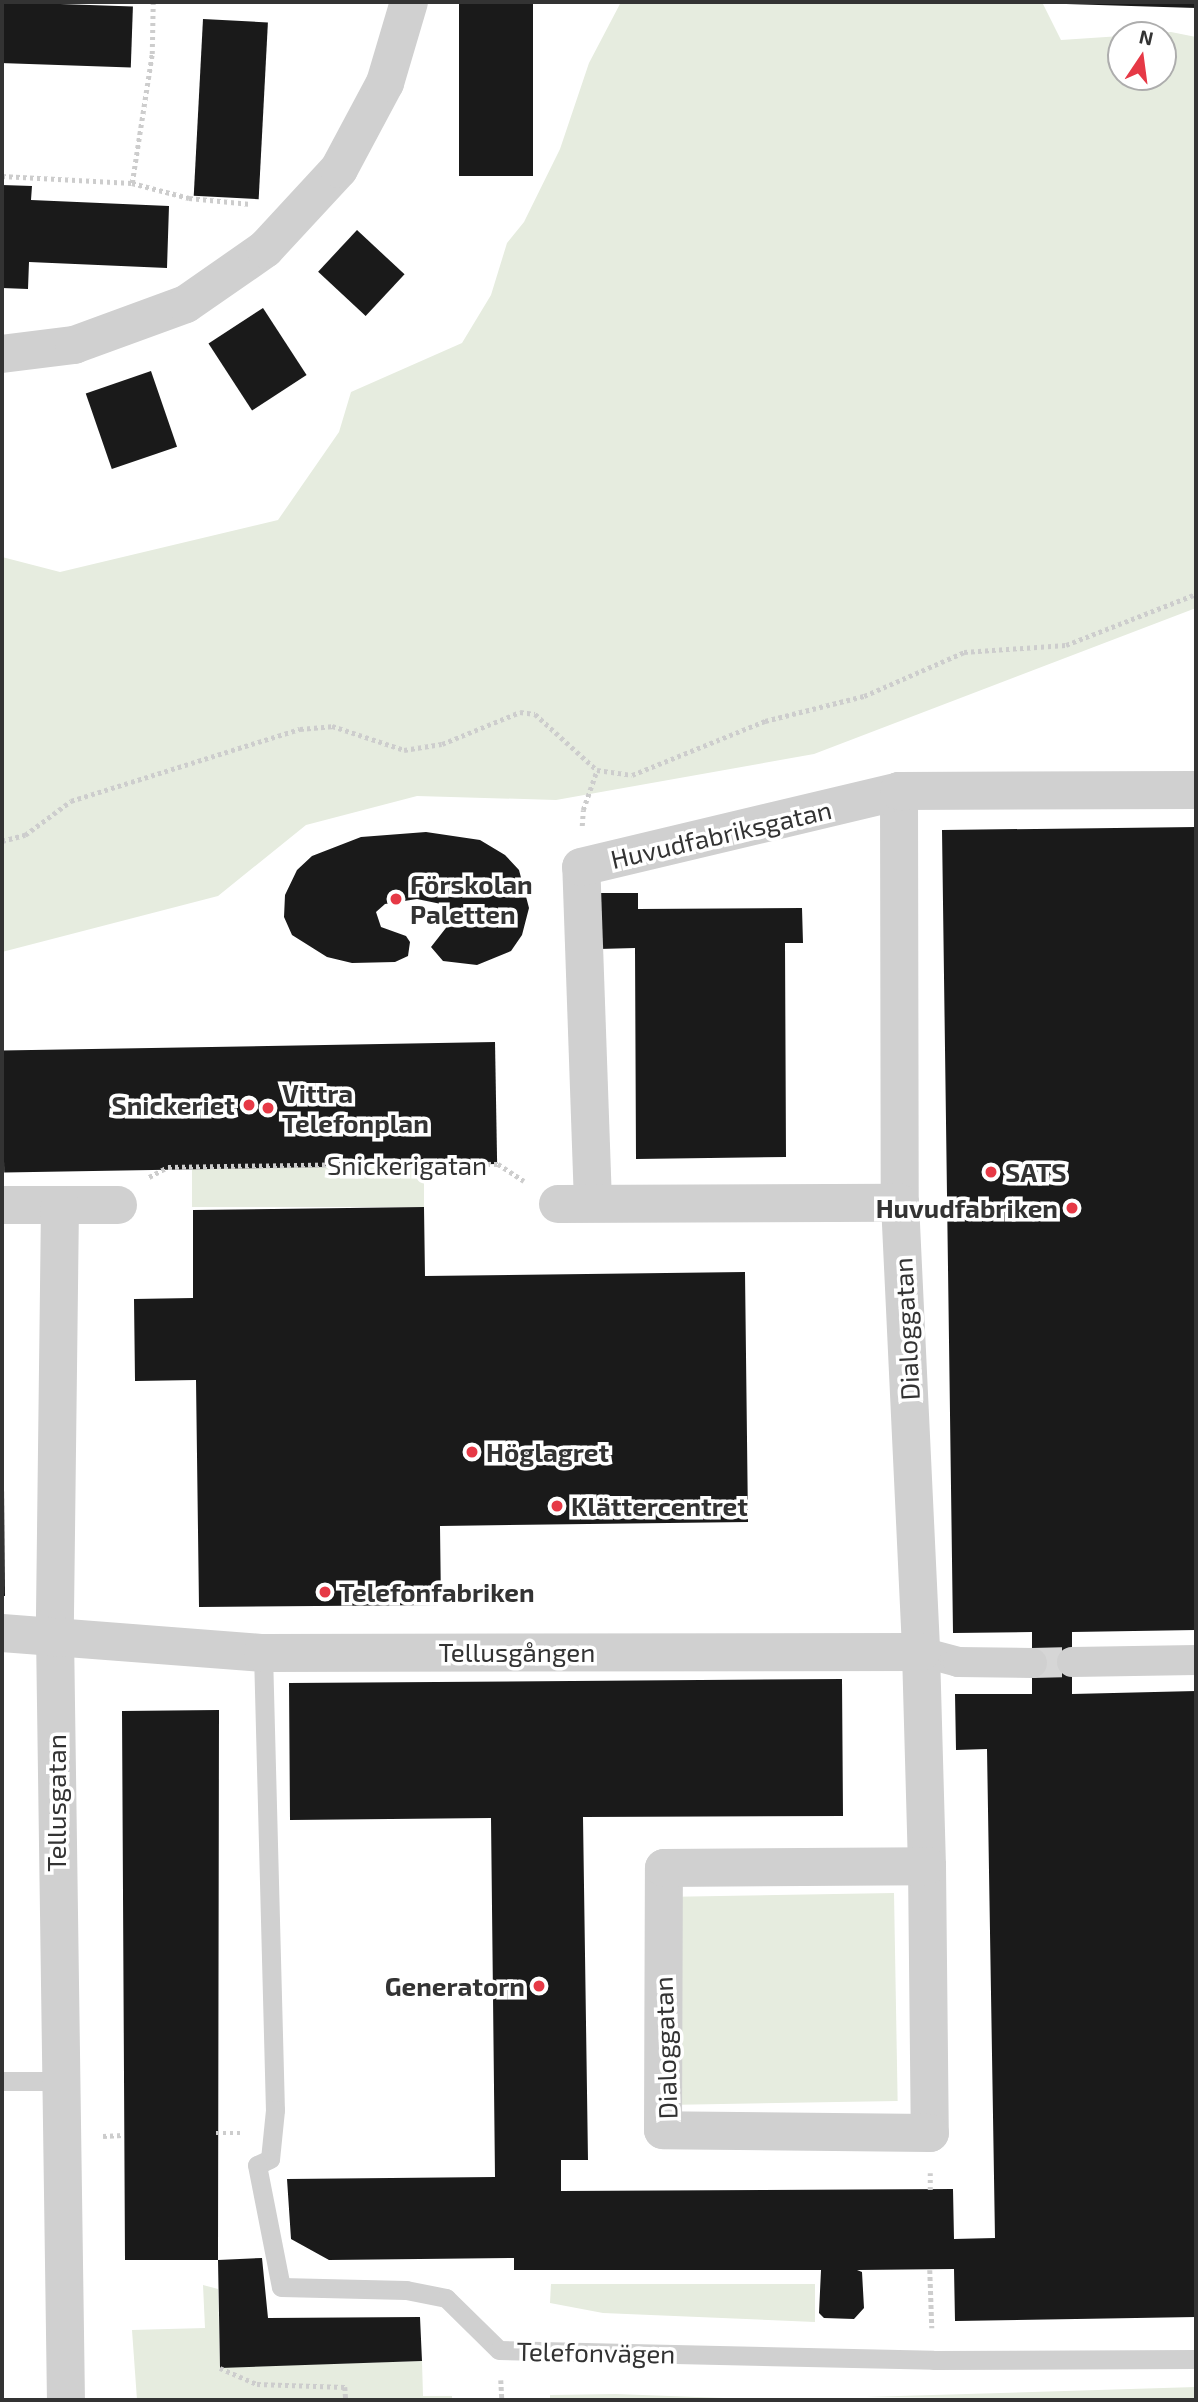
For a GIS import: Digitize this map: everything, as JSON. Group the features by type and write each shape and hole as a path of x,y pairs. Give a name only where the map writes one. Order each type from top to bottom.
{"street":[{"path":"2,354 74,345 186,304 265,249 339,169 385,83 409,2"},
{"name":"Huvudfabriksgatan","path":"576,1204 581,867 899,791 1196,790"},
{"name":"Dialoggatan","path":"899,791 900,1203 921,1651 927,1866 930,2133 663,2130 664,1868 927,1866"},
{"path":"576,1204 900,1203"},
{"path":"2,1205 118,1205"},
{"name":"Tellusgatan","path":"60,1205 55,1634 58,2081 66,2400"},
{"name":"Tellusgången","path":"2,1633 55,1634 263,1653 921,1651 958,1662 1031,1663"},
{"path":"1072,1662 1196,1660"}],"lane":[{"name":"Telefonvägen","path":"263,1653 275,2110 270,2159 257,2165 281,2287 406,2290 446,2298 499,2350 933,2360 1196,2359"},
{"path":"2,2081 58,2081"}],"path":[{"path":"132,183 152,54 153,2"},
{"path":"2,176 132,183 189,198 269,205 293,219"},
{"path":"2,841 25,835 71,801 300,729 332,726 404,750 442,744 520,712 536,715 597,771 632,775 765,720 864,696 964,652 1066,645 1196,594"},
{"path":"581,867 583,810 597,771"},
{"name":"Snickerigatan","path":"118,1205 127,1190 168,1167 417,1163 498,1164 576,1204"},
{"path":"930,2270 933,2360"},
{"path":"220,2368 257,2384 345,2387 346,2400"}],"shaded area":[{"path":"621,2 1042,2 1061,40 1107,37 1107,91 1177,91 1177,33 1196,37 1196,608 814,754 556,800 417,796 306,825 218,896 2,952 2,557 60,572 278,520 339,432 351,392 462,343 491,295 507,243 524,222 560,149 589,63"},
{"path":"192,1163 424,1163 424,1207 192,1207"},
{"path":"894,1893 898,2101 680,2105 676,1897"},
{"path":"551,2284 815,2284 815,2322 603,2313 550,2303"},
{"path":"203,2285 218,2289 220,2367 422,2361 423,2396 452,2396 452,2400 137,2400 132,2330 205,2328"},
{"path":"1196,2387 1196,2400 865,2397"},
{"path":"616,2394 774,2400 550,2400 550,2395"}],"building":[{"path":"2,2 133,7 131,68 2,63"},
{"path":"459,2 533,2 533,176 459,176"},
{"path":"1196,2 1196,8 1066,4"},
{"path":"203,19 268,22 259,199 194,196"},
{"path":"2,185 32,186 31,200 169,206 167,268 29,262 28,289 2,288"},
{"path":"357,230 405,274 366,316 318,272"},
{"path":"263,308 307,375 252,410 208,343"},
{"path":"151,371 177,447 112,469 86,393"},
{"path":"1196,827 1196,1630 1072,1632 1072,1694 1196,1691 1196,2317 955,2321 954,2269 857,2270 862,2272 864,2308 854,2319 824,2318 819,2313 821,2270 514,2270 514,2258 329,2260 291,2239 287,2179 495,2177 491,1818 290,1820 289,1683 842,1679 843,1816 583,1817 588,2160 561,2160 561,2191 953,2189 954,2239 995,2238 987,1749 956,1750 955,1694 1032,1694 1032,1632 953,1633 942,830"},
{"path":"426,832 480,840 505,855 519,870 529,908 522,935 511,951 477,965 443,961 431,947 449,924 449,914 441,904 417,899 385,904 376,912 381,927 406,936 410,942 408,956 395,962 352,963 327,957 292,935 284,917 285,895 297,870 312,856 361,837"},
{"path":"599,893 638,893 638,909 802,908 803,943 785,943 786,1157 636,1159 635,948 599,949"},
{"name":"Snickeriet","path":"495,1042 497,1164 4,1173 2,1051"},
{"name":"Höglagret","path":"424,1207 425,1276 745,1272 748,1522 440,1526 441,1605 199,1607 196,1380 135,1381 134,1299 193,1298 193,1210"},
{"path":"2,1270 5,1596 2,1596"},
{"path":"219,1710 218,2260 125,2260 122,1711"},
{"path":"262,2258 268,2318 420,2317 422,2361 220,2368 218,2260"}],"tunnel":[{"path":"1032,1663 1072,1662"}],"place":[{"name":"Förskolan Paletten","path":"396,899"},
{"name":"Snickeriet","path":"249,1105"},
{"name":"Vittra Telefonplan","path":"268,1108"},
{"name":"SATS","path":"991,1172"},
{"name":"Huvudfabriken","path":"1072,1208"},
{"name":"Höglagret","path":"472,1452"},
{"name":"Klättercentret","path":"557,1506"},
{"name":"Telefonfabriken","path":"325,1592"},
{"name":"Generatorn","path":"539,1986"}]}
